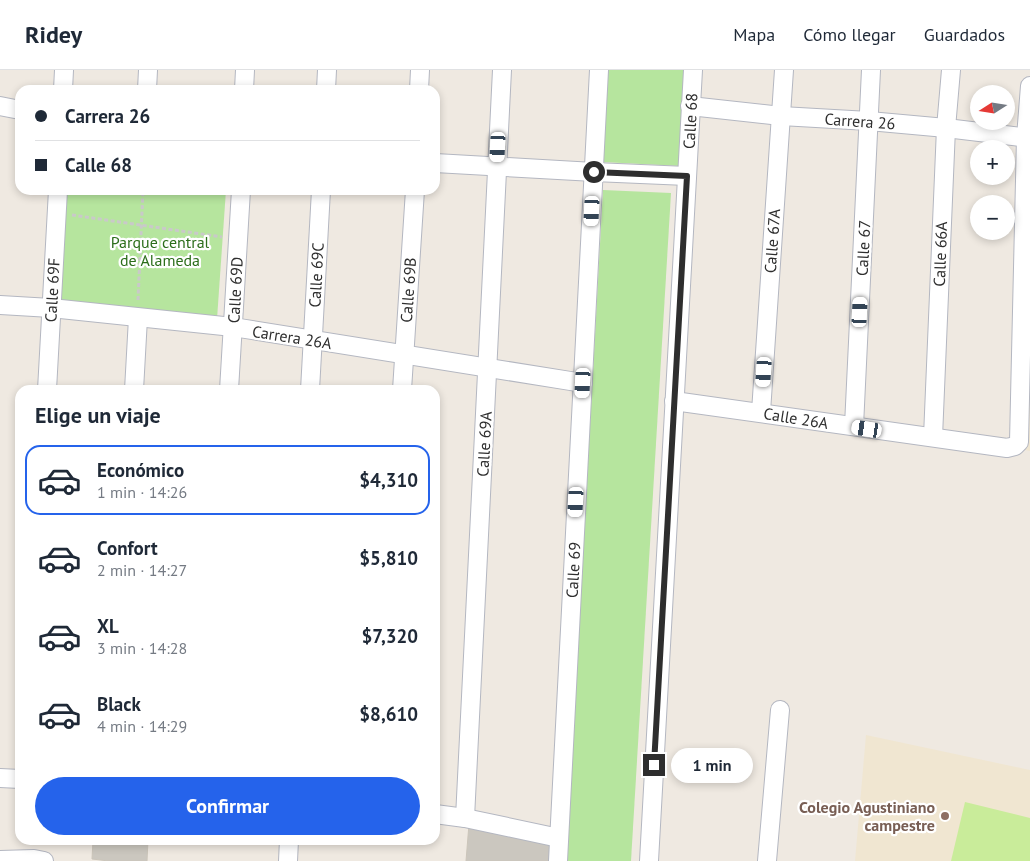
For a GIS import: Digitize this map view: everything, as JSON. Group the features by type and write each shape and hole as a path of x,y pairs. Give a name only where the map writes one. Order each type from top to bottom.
{"street":[{"path":"63,85 64,70"},
{"path":"147,85 148,70"},
{"path":"244,85 245,70"},
{"path":"326,85 327,70"},
{"path":"419,85 420,70"},
{"name":"Calle 69A","path":"465,818 502,70"},
{"name":"Calle 69","path":"558,861 599,70"},
{"name":"Calle 68","path":"649,861 692,70"},
{"name":"Calle 67A","path":"761,412 784,70"},
{"name":"Calle 67","path":"854,426 871,70"},
{"name":"Calle 66A","path":"933,437 946,128 951,70"},
{"path":"1028,138 1030,86"},
{"path":"0,106 15,109"},
{"name":"Carrera 26","path":"690,106 781,116 946,128 1028,138"},
{"name":"Calle 26A","path":"674,401 1007,448 1015,446 1019,442 1028,138"},
{"path":"440,163 687,176"},
{"name":"Calle 69F","path":"47,385 58,195"},
{"name":"Calle 69D","path":"229,385 241,195"},
{"name":"Calle 69C","path":"310,385 321,195"},
{"name":"Calle 69B","path":"402,385 415,195"},
{"name":"Carrera 26A","path":"0,305 52,308 233,327 583,383"},
{"path":"134,385 138,318"},
{"path":"767,861 780,710"},
{"path":"0,778 15,779"},
{"path":"440,815 465,818 559,838"},
{"path":"288,861 289,845"},
{"path":"0,860 34,859 44,861"}],"path":[{"path":"138,318 143,195"},
{"path":"56,213 238,240"}],"shaded area":[{"path":"1030,375 1030,451 1025,450"},
{"name":"Colegio Agustiniano campestre","path":"866,735 1030,770 1030,861 855,861"}],"green space":[{"path":"608,70 685,70 680,166 603,162"},
{"path":"603,190 671,193 631,861 566,861"},
{"name":"Parque central de Alameda","path":"66,195 226,195 217,319 60,302"},
{"path":"965,802 1030,818 1030,861 951,861"}],"building":[{"path":"469,824 552,843 551,861 466,861"},
{"path":"93,845 148,845 147,861 92,859"}],"place":[{"name":"Colegio Agustiniano campestre","path":"945,816"}],"route":[{"path":"594,172 687,176 654,765"}]}
